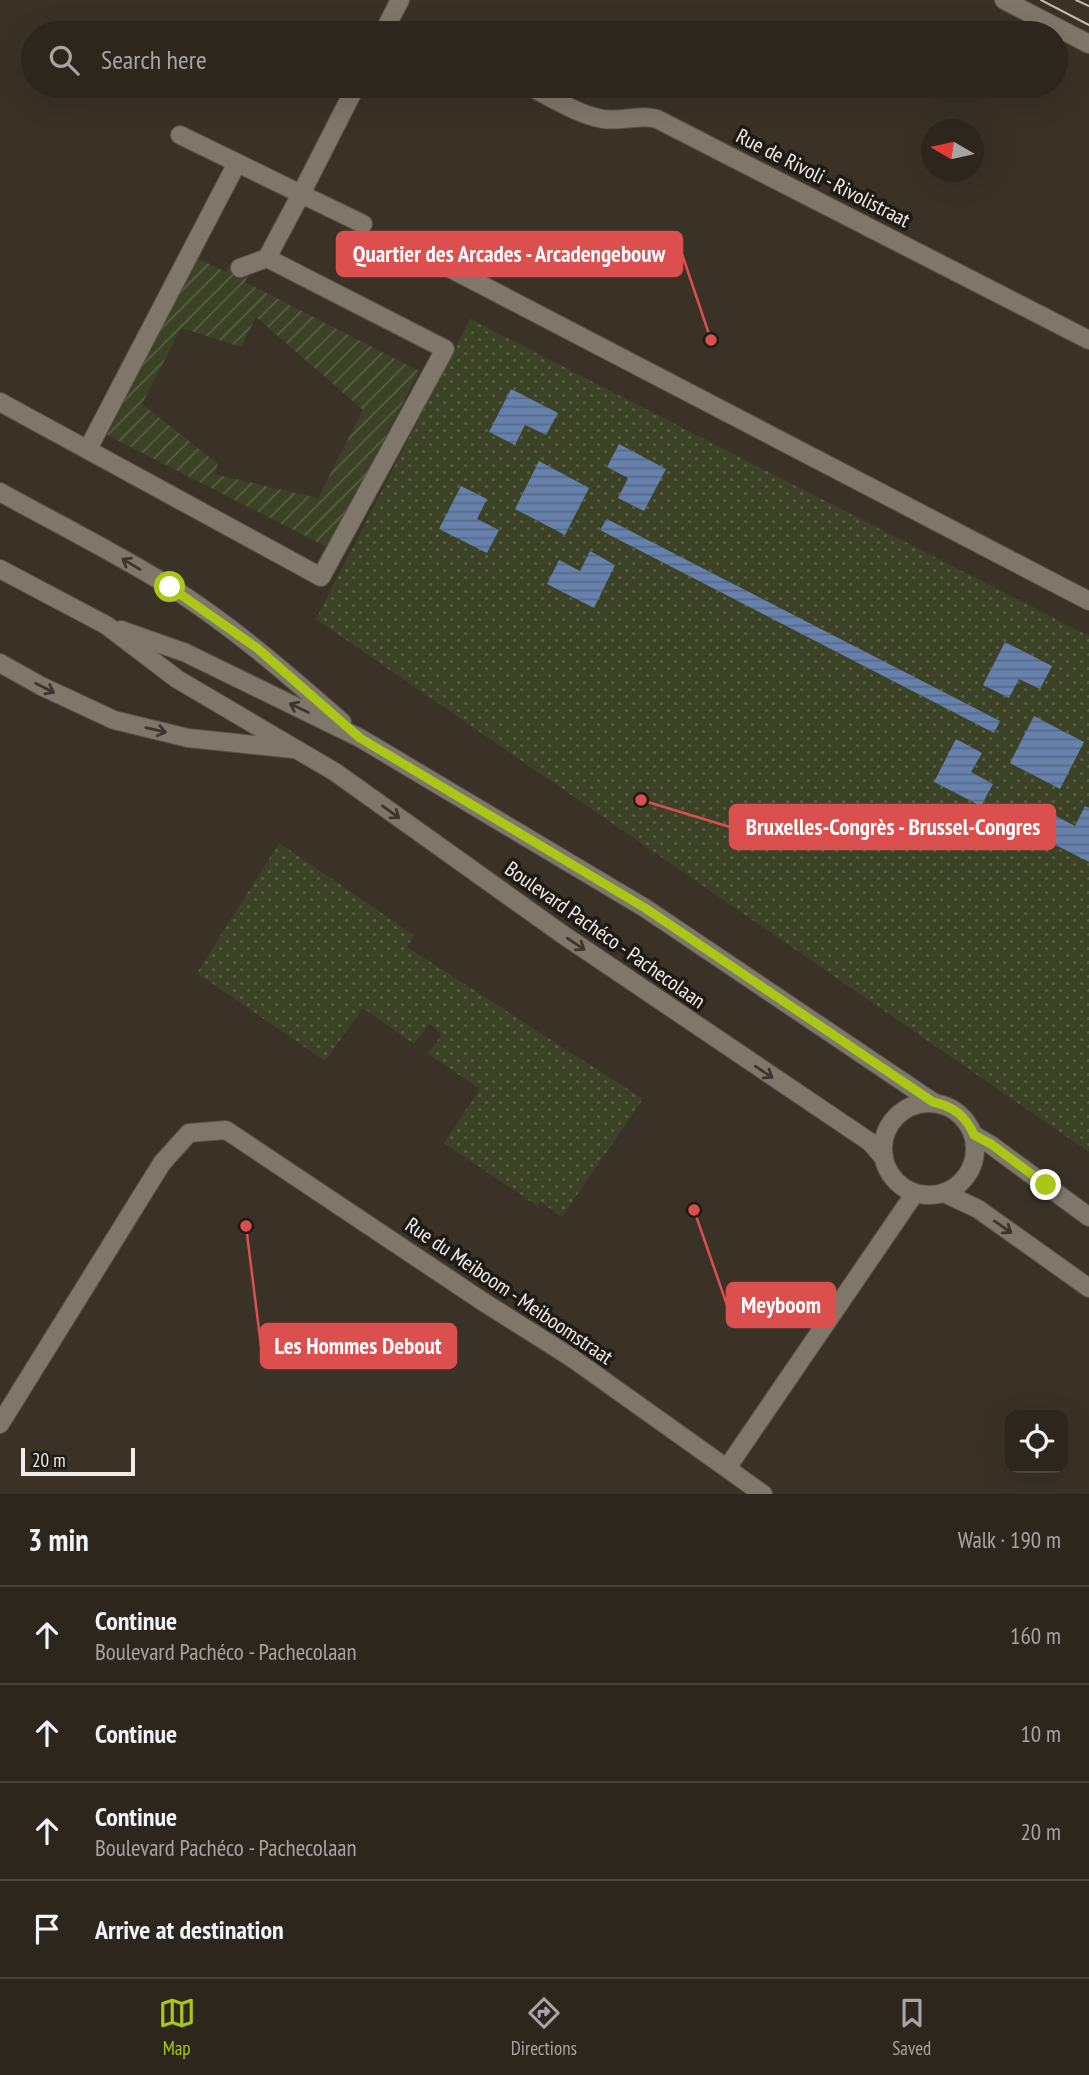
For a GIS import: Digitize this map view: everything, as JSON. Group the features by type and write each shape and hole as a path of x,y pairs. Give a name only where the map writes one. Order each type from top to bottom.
{"street":[{"path":"389,21 400,0"},
{"path":"1004,0 1045,21"},
{"path":"1068,33 1089,44"},
{"path":"240,268 267,258 350,98"},
{"name":"Rue de Rivoli - Rivolistraat","path":"553,98 603,119 621,120 638,116 657,119 1089,340"},
{"path":"180,135 363,223"},
{"path":"88,449 237,163"},
{"path":"0,402 321,577 336,566 445,349 267,258"},
{"path":"430,258 1089,601"},
{"name":"Boulevard Pachéco - Pachecolaan","path":"0,492 80,534 170,587 257,648 360,738"},
{"name":"Boulevard Pachéco - Pachecolaan","path":"0,569 106,625 187,653 360,738 645,908 933,1102"},
{"name":"Boulevard Pachéco - Pachecolaan","path":"106,625 177,679 335,772 573,942 870,1142 884,1158"},
{"name":"Boulevard Pachéco - Pachecolaan","path":"0,663 41,686 114,720 188,738 300,750"},
{"path":"919,1104 942,1104 961,1114 974,1135 974,1164 967,1177 944,1193 915,1193 895,1180 884,1158 885,1137 894,1118 905,1109 919,1104"},
{"name":"Rue du Meiboom - Meiboomstraat","path":"0,1423 162,1163 189,1133 226,1130 572,1358 763,1494"},
{"path":"974,1135 991,1144 1089,1217"},
{"path":"727,1468 915,1193"},
{"path":"944,1193 978,1209 1089,1288"}],"green space":[{"path":"197,258 226,272 230,264 249,273 245,282 419,371 329,548 107,435","holes":["256,317 363,410 318,498 214,474 218,464 142,404 181,328 241,347"]},
{"path":"470,319 1089,636 1089,1152 316,619"},
{"path":"279,843 414,935 407,947 643,1099 562,1217 541,1202 537,1206 444,1143 480,1089 428,1054 442,1034 429,1024 414,1044 363,1008 325,1061 197,973"}],"water":[{"path":"511,389 558,413 546,435 525,425 515,445 489,432"},
{"path":"619,444 666,469 644,511 618,498 628,478 607,467"},
{"path":"539,461 589,488 565,535 515,509"},
{"path":"461,486 487,499 477,519 499,530 487,553 439,529"},
{"path":"607,519 1000,721 994,733 600,530"},
{"path":"590,551 615,565 594,608 547,584 559,560 580,571"},
{"path":"1005,642 1052,666 1040,689 1019,679 1009,698 983,685"},
{"path":"1034,716 1084,742 1060,789 1010,763"},
{"path":"956,739 982,753 971,772 993,784 981,806 934,782"},
{"path":"1085,806 1089,808 1089,862 1042,838 1054,815 1075,826"}],"tram line":[{"path":"1041,0 1089,25"},
{"path":"1076,0 1089,6"}],"place":[{"name":"Quartier des Arcades - Arcadengebouw","path":"711,340"},
{"name":"Bruxelles-Congrès - Brussel-Congres","path":"641,800"},
{"name":"Meyboom","path":"694,1210"},
{"name":"Les Hommes Debout","path":"246,1226"}],"route":[{"path":"170,587 257,648 360,738 645,908 933,1102 950,1107 961,1114 974,1135 991,1144 1046,1185"}]}
